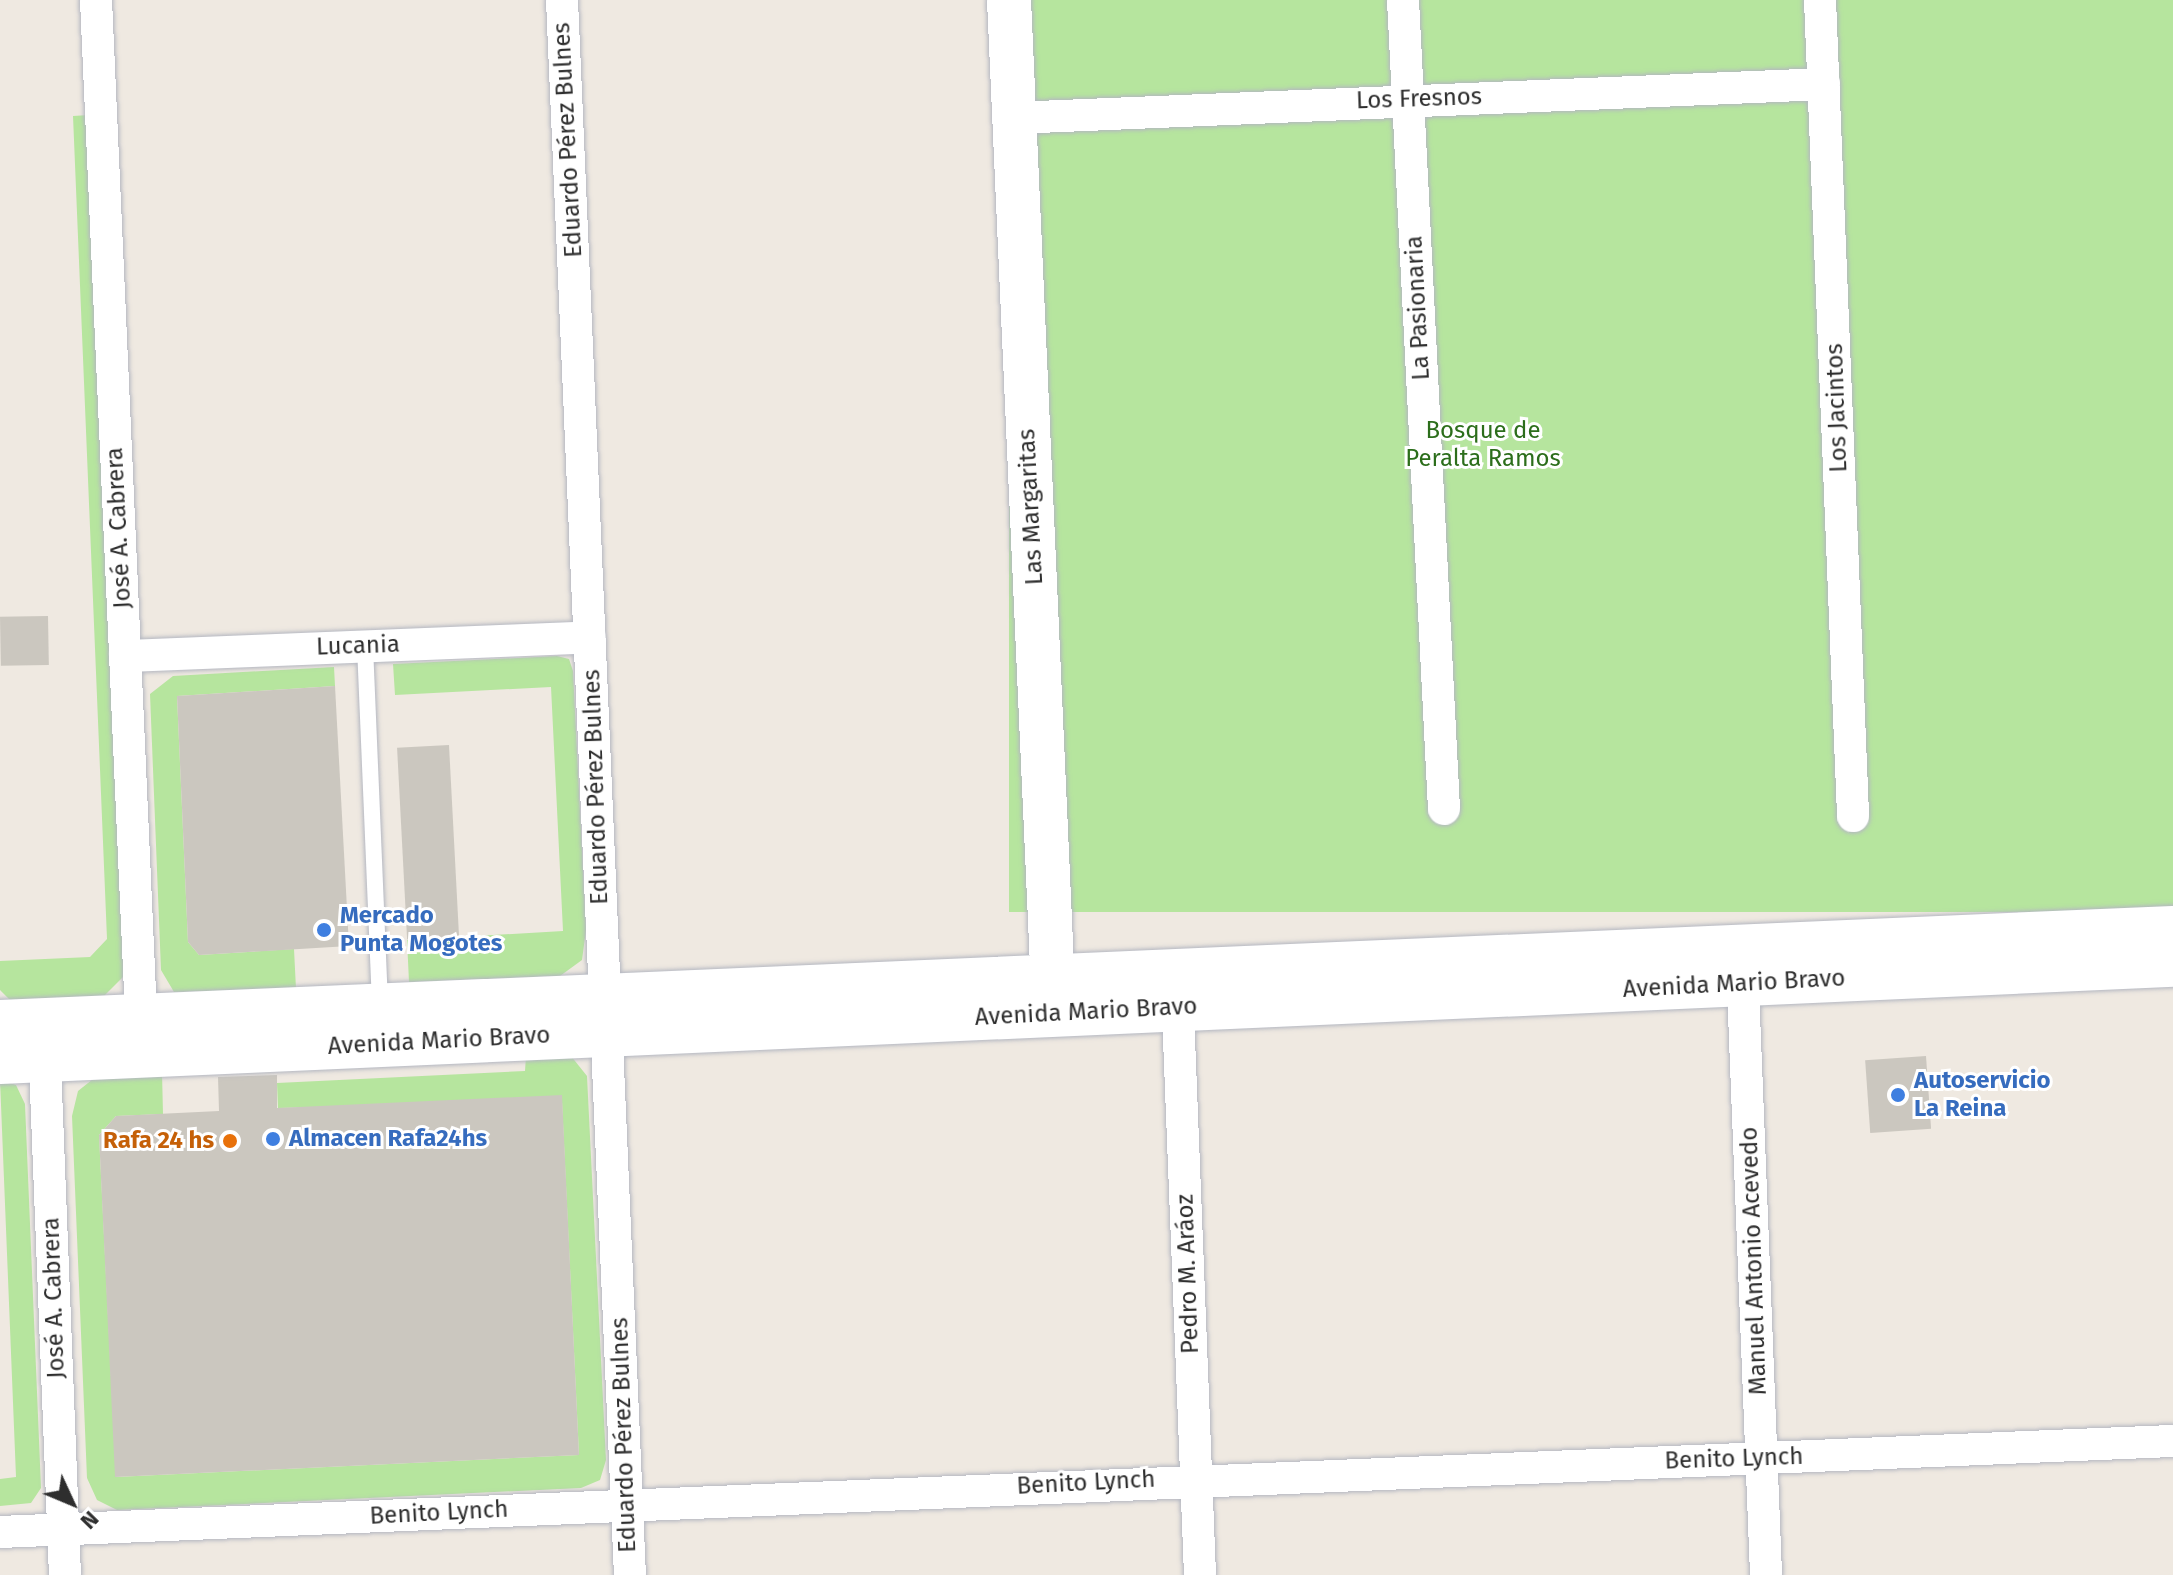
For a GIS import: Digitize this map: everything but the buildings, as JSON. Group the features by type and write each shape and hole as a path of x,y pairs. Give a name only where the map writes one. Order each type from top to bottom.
{"main road":[{"name":"Las Margaritas","path":"1009,0 1053,996"},
{"name":"Avenida Mario Bravo","path":"1742,966 2173,928"},
{"name":"Avenida Mario Bravo","path":"0,1062 44,1040 606,1014 1742,966 2173,965"},
{"name":"Avenida Mario Bravo","path":"142,1036 380,1005 606,1014"},
{"name":"Avenida Mario Bravo","path":"0,1022 44,1040"}],"street":[{"name":"José A. Cabrera","path":"96,0 142,1036"},
{"name":"Eduardo Pérez Bulnes","path":"562,0 630,1575"},
{"name":"La Pasionaria","path":"1403,0 1444,809"},
{"name":"Los Jacintos","path":"1820,0 1853,816"},
{"name":"Los Fresnos","path":"1014,118 1407,99 1824,84"},
{"name":"Lucania","path":"125,656 590,637"},
{"name":"Manuel Antonio Acevedo","path":"1742,966 1766,1575"},
{"name":"Pedro M. Aráoz","path":"1177,990 1200,1575"},
{"name":"José A. Cabrera","path":"44,1040 65,1575"},
{"name":"Benito Lynch","path":"0,1532 1196,1478 2173,1441"}],"lane":[{"path":"365,646 380,1005"}],"green space":[{"name":"Bosque de Peralta Ramos","path":"1009,0 2173,0 2173,912 1009,912"},
{"path":"89,115 124,976 102,998 12,1002 0,990 0,961 90,957 107,939 73,116"},
{"path":"557,656 569,659 573,671 586,930 582,960 560,976 409,982 407,940 563,931 551,687 395,695 393,664"},
{"path":"334,667 335,686 177,696 188,942 199,955 294,949 296,989 174,992 161,970 150,694 173,676"},
{"path":"526,1056 571,1056 587,1076 606,1460 600,1480 581,1488 117,1510 97,1500 87,1478 72,1116 78,1091 93,1079 162,1072 163,1114 116,1116 99,1135 116,1477 579,1455 562,1102 278,1108 277,1083 525,1071"},
{"path":"0,1080 16,1085 25,1104 41,1488 31,1503 0,1506 0,1479 16,1477"}],"place":[{"name":"Mercado Punta Mogotes","path":"324,930"},
{"name":"Autoservicio La Reina","path":"1898,1095"},
{"name":"Almacen Rafa24hs","path":"273,1139"},
{"name":"Rafa 24 hs","path":"230,1141"}]}
